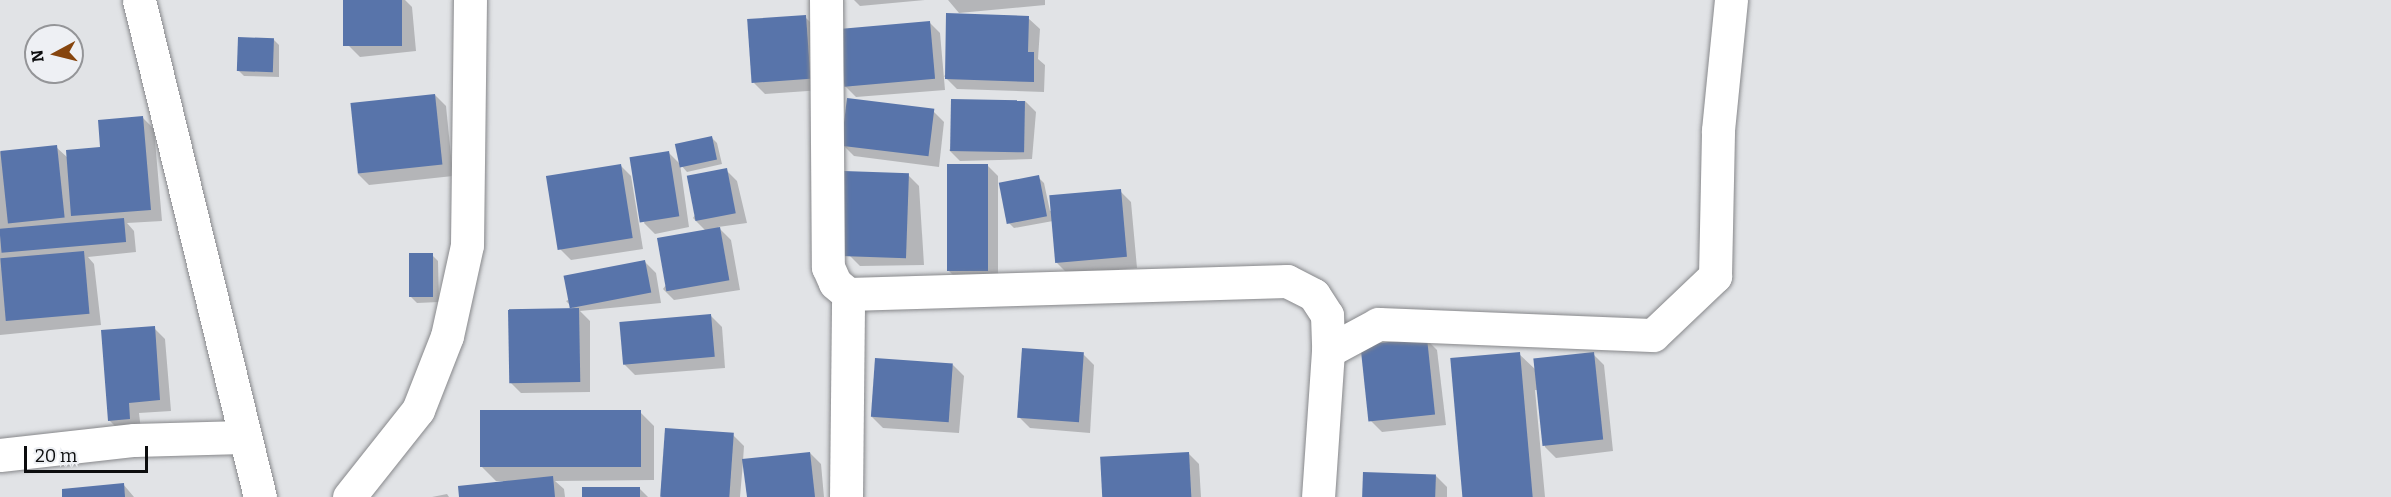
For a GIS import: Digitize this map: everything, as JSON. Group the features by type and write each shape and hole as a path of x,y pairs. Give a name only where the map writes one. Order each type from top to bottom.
{"street":[{"path":"139,0 243,436 260,497"},
{"path":"349,497 418,410 447,336 467,245 470,0"},
{"path":"826,0 828,267 835,283 848,294 1287,281 1314,295 1328,315 1328,351 1318,497"},
{"path":"1328,351 1378,324 1653,335 1715,276 1718,130 1731,0"},
{"path":"846,497 848,294"},
{"path":"0,455 134,440 243,436"}],"building":[{"path":"343,0 402,0 402,46 343,46"},
{"path":"946,13 1029,16 1028,52 1034,52 1034,82 945,79"},
{"path":"806,15 810,79 752,83 747,19"},
{"path":"930,21 935,79 844,87 839,29"},
{"path":"238,37 274,38 273,72 237,71"},
{"path":"435,94 442,165 358,173 350,103"},
{"path":"847,98 934,109 928,156 841,146"},
{"path":"951,99 1025,100 1024,152 950,151"},
{"path":"143,116 151,210 71,216 66,150 100,147 98,120"},
{"path":"712,136 717,159 680,167 675,144"},
{"path":"57,145 65,218 8,224 0,151"},
{"path":"669,151 679,216 640,222 629,157"},
{"path":"621,164 633,238 558,250 546,176"},
{"path":"947,164 988,164 988,271 947,271"},
{"path":"727,168 736,213 696,221 687,176"},
{"path":"844,171 909,173 906,258 841,256"},
{"path":"1039,175 1047,216 1007,224 999,183"},
{"path":"1121,189 1127,257 1055,263 1049,195"},
{"path":"124,218 126,242 2,253 0,229"},
{"path":"720,227 729,280 666,291 657,238"},
{"path":"84,251 89,314 6,321 0,258"},
{"path":"409,253 433,253 433,297 409,297"},
{"path":"645,260 651,292 570,308 564,276"},
{"path":"579,308 580,382 509,383 508,309"},
{"path":"711,314 715,357 623,365 619,322"},
{"path":"155,326 160,400 129,403 130,419 108,421 101,330"},
{"path":"1427,338 1435,415 1368,422 1360,345"},
{"path":"1022,348 1084,352 1079,422 1017,418"},
{"path":"1520,352 1533,497 1462,497 1450,358"},
{"path":"1594,352 1603,440 1543,446 1533,358"},
{"path":"875,358 953,363 949,422 871,417"},
{"path":"480,410 641,410 641,467 480,467"},
{"path":"665,428 734,433 729,497 660,497"},
{"path":"810,452 815,497 747,497 742,459"},
{"path":"1189,452 1191,497 1102,497 1100,457"},
{"path":"1363,472 1436,475 1435,497 1362,497"},
{"path":"553,476 555,497 459,497 458,486"},
{"path":"124,483 125,497 62,497 62,489"},
{"path":"582,487 640,487 640,497 582,497"}]}
